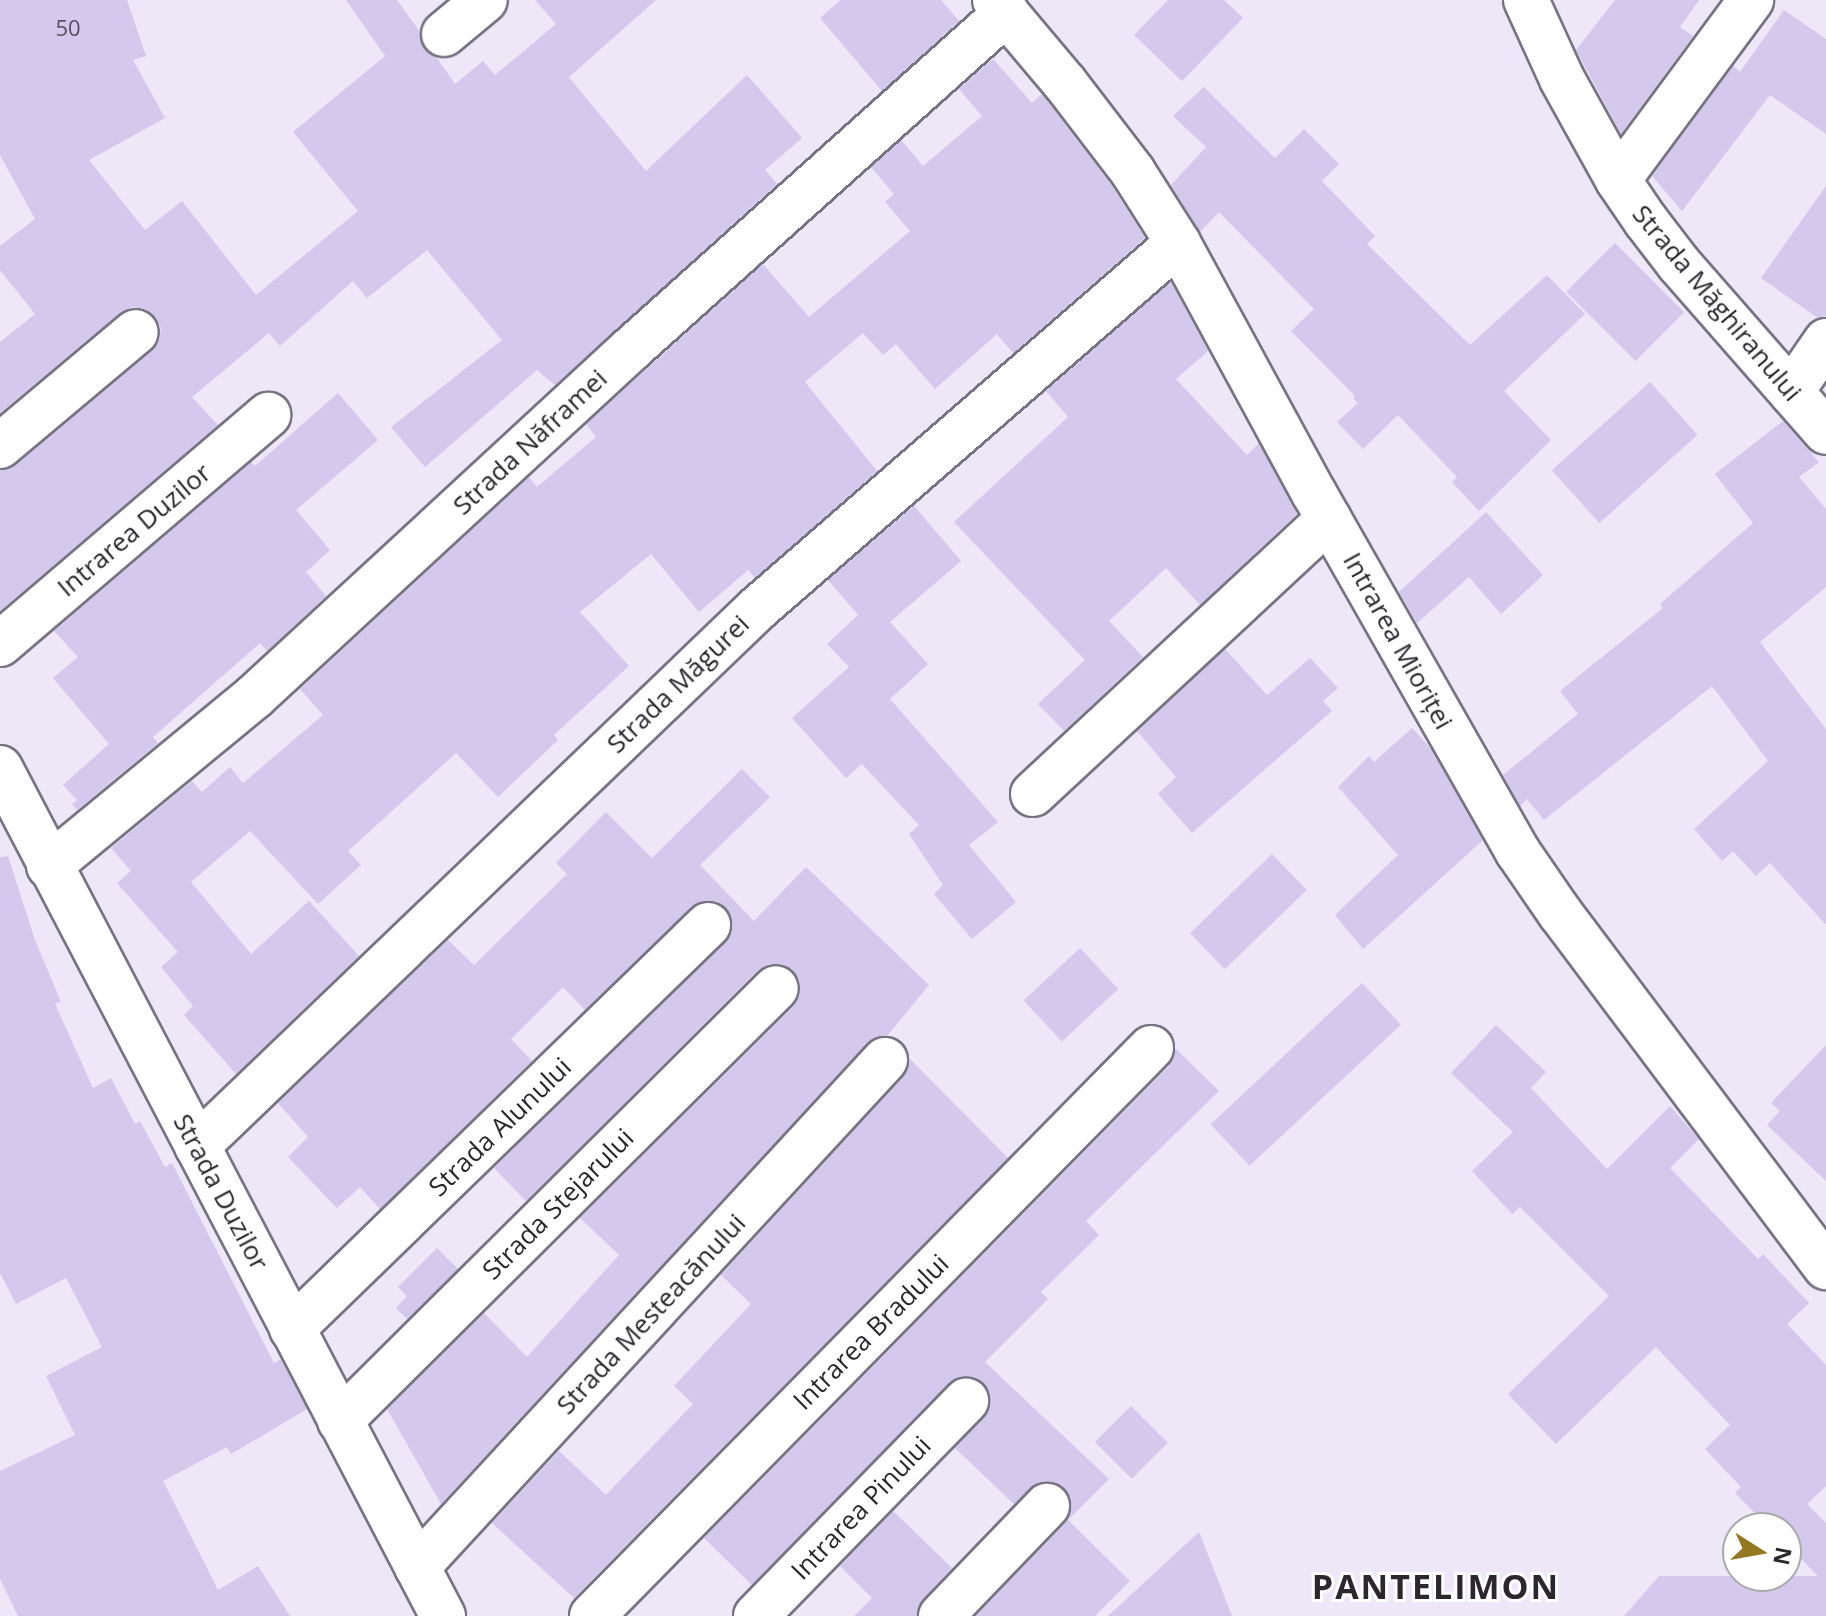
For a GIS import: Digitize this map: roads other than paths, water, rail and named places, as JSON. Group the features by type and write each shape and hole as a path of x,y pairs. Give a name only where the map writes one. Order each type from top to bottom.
{"street":[{"path":"444,34 485,0"},
{"name":"Strada Măghiranului","path":"1526,0 1562,79 1618,180 1679,264 1826,432"},
{"path":"1618,180 1751,0"},
{"name":"Intrarea Mioriței","path":"1000,6 1133,172 1178,243 1329,519 1518,852 1560,913 1826,1267"},
{"name":"Strada Năframei","path":"49,866 254,697 1000,6"},
{"name":"Strada Măgurei","path":"197,1146 758,608 1178,243"},
{"path":"0,446 136,332"},
{"path":"1791,392 1826,341"},
{"name":"Intrarea Duzilor","path":"0,644 268,415"},
{"path":"1033,794 1329,519"},
{"name":"Strada Duzilor","path":"0,768 443,1616"},
{"name":"Strada Alunului","path":"292,1329 708,925"},
{"name":"Strada Stejarului","path":"340,1421 776,988"},
{"name":"Intrarea Bradului","path":"592,1616 1151,1048"},
{"name":"Strada Mesteacănului","path":"417,1567 885,1060"},
{"name":"Intrarea Pinului","path":"756,1616 966,1401"},
{"path":"941,1616 1047,1506"}],"district":[{"name":"PANTELIMON","path":"1436,1587"}]}
